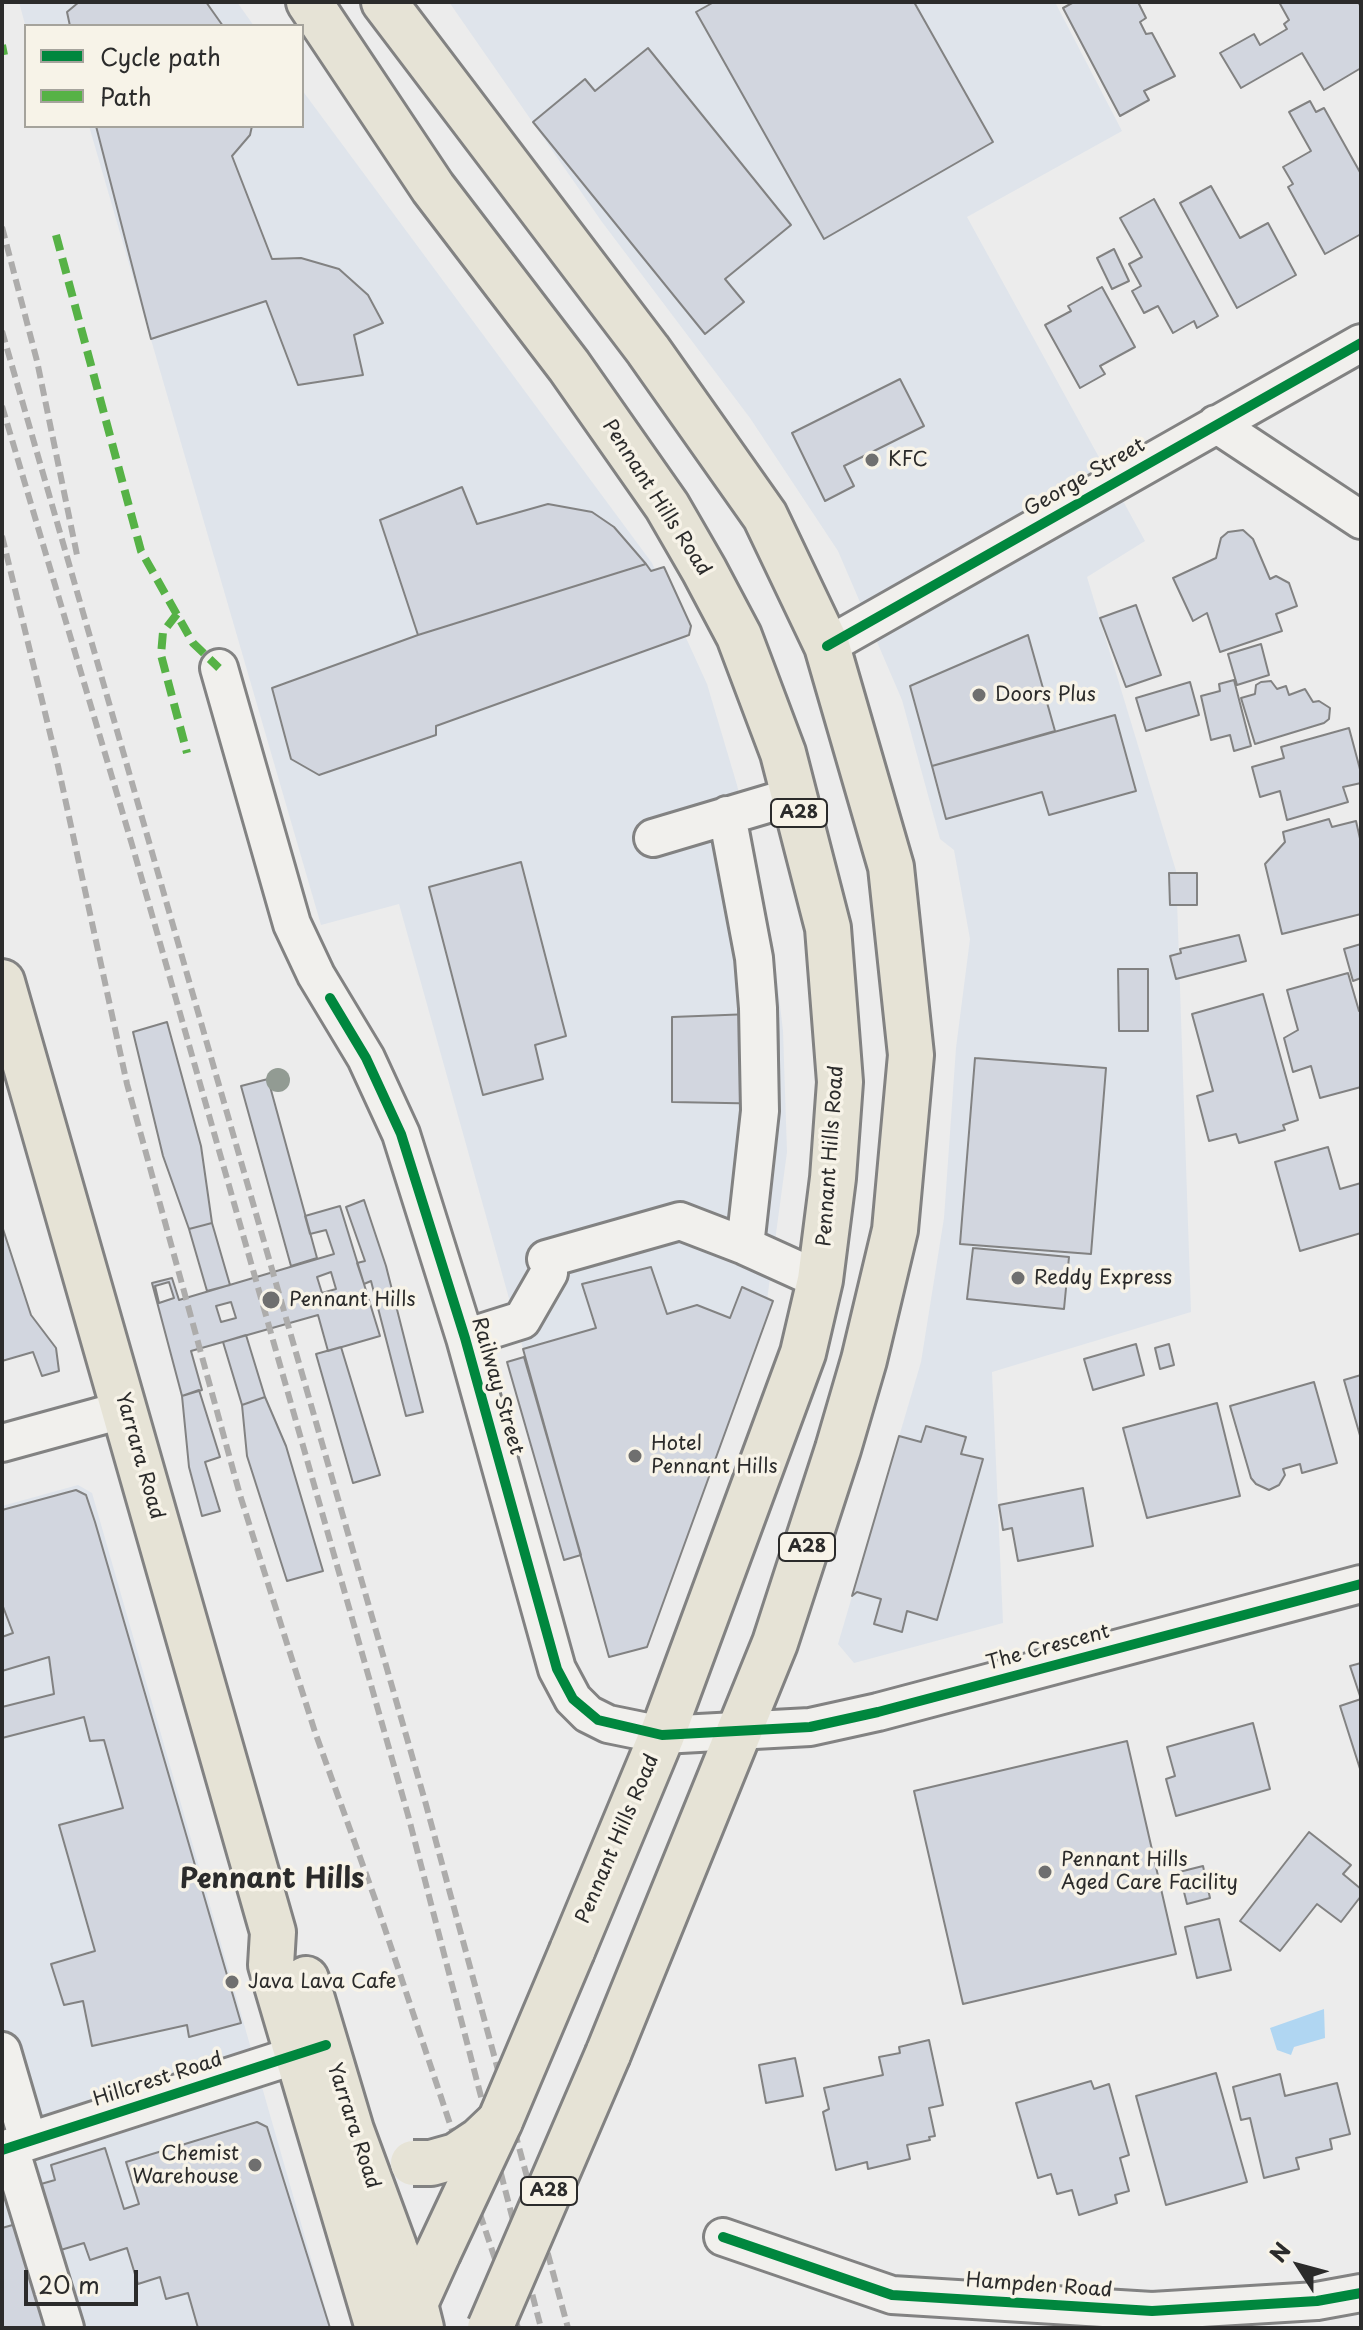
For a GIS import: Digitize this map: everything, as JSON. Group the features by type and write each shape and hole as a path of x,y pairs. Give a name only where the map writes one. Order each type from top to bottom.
{"main road":[{"name":"Pennant Hills Road","path":"309,2 433,188 569,366 667,506 739,636 783,753 828,928 840,1082 833,1178 820,1280 803,1353 662,1735 500,2121 438,2253 413,2320"},
{"name":"A28","path":"384,2 648,350 765,516 827,646 891,867 911,1055 895,1230 864,1360 775,1643 608,2054 490,2328"},
{"name":"Yarrara Road","path":"2,982 273,1932 299,1958 312,2050 378,2328"},
{"name":"Yarrara Road","path":"312,2050 351,2130 413,2320"},
{"path":"351,2130 373,2149 392,2158 431,2163 456,2156 480,2140 500,2121"}],"street":[{"name":"George Street","path":"827,646 1361,343"},
{"path":"1216,424 1361,520"},
{"name":"Railway Street","path":"219,668 292,924 304,952 366,1058 401,1134 465,1338 557,1669 573,1699 588,1714 608,1724 662,1735 741,1731"},
{"path":"653,838 794,796"},
{"path":"727,815 754,958 758,1008 760,1111 745,1246"},
{"path":"465,1338 522,1320 548,1266 680,1221 820,1280"},
{"path":"2,1443 126,1409"},
{"name":"The Crescent","path":"741,1731 810,1727 878,1712 1361,1584"},
{"name":"Hillcrest Road","path":"13,2146 312,2050"},
{"path":"2,2051 13,2146 65,2328"},
{"name":"Hampden Road","path":"723,2237 892,2295 1152,2311 1317,2301 1361,2293"}],"shaded area":[{"path":"19,2 237,2 253,24 25,24"},
{"path":"449,2 1055,2 1122,131 967,217 1145,541 1087,577 1176,871 1191,1312 992,1372 1003,1623 854,1663 838,1644 921,1362 944,1218 956,1048 970,939 954,850 940,839 902,700 838,551 750,418 602,222"},
{"path":"304,93 652,563 707,684 737,785 773,945 783,1031 787,1152 763,1330 647,1647 609,1657 399,904 321,925 90,128 304,128"},
{"path":"78,1485 92,1493 331,2328 2,2328 2,1506"}],"water":[{"path":"1324,2009 1325,2038 1294,2047 1291,2055 1277,2050 1270,2028"}],"building":[{"path":"79,2 206,2 222,24 70,24 67,12"},
{"path":"714,2 914,2 993,142 824,239 696,12"},
{"path":"1074,2 1138,2 1146,18 1140,22 1146,34 1152,33 1175,76 1144,91 1149,100 1120,116 1063,8"},
{"path":"1279,2 1358,2 1361,7 1361,68 1324,90 1302,53 1241,88 1220,53 1254,34 1260,45 1287,29 1284,24 1289,20"},
{"path":"648,48 791,225 725,279 744,302 705,334 533,122 585,79 595,91"},
{"path":"1310,101 1316,112 1324,108 1361,174 1361,234 1325,254 1288,187 1293,184 1283,167 1311,151 1289,112"},
{"path":"97,128 252,128 250,135 232,156 272,259 301,258 339,269 368,295 383,323 354,335 363,375 298,385 266,301 151,339"},
{"path":"1211,186 1240,238 1268,223 1296,275 1237,308 1180,203"},
{"path":"1154,199 1218,316 1197,328 1194,321 1173,333 1158,306 1144,313 1132,291 1141,286 1129,264 1142,257 1120,218"},
{"path":"1114,249 1129,281 1112,289 1097,258"},
{"path":"1102,287 1135,347 1100,366 1105,374 1080,388 1045,325 1071,311 1068,306"},
{"path":"900,379 924,426 844,466 854,486 825,501 792,433"},
{"path":"462,487 477,524 548,504 592,512 614,527 646,564 418,635 380,520"},
{"path":"1243,530 1253,539 1270,579 1276,576 1289,583 1297,606 1276,614 1282,631 1220,652 1207,613 1193,621 1173,578 1216,558 1221,538 1228,532"},
{"path":"646,564 651,571 664,567 691,626 689,635 436,726 436,735 319,775 291,759 272,688 418,635"},
{"path":"1136,605 1161,675 1126,687 1100,618"},
{"path":"1028,635 1055,731 932,766 910,686"},
{"path":"1261,644 1269,675 1237,685 1228,654"},
{"path":"1234,680 1251,746 1234,751 1230,735 1211,740 1201,696 1220,691 1219,684"},
{"path":"1271,681 1277,689 1286,686 1289,695 1305,689 1313,702 1319,701 1330,708 1329,719 1255,744 1241,698 1255,694 1256,685 1261,682"},
{"path":"1190,682 1199,715 1146,731 1136,698"},
{"path":"1115,715 1136,791 1049,815 1042,792 946,819 932,766"},
{"path":"1349,728 1361,783 1343,787 1348,802 1287,820 1280,791 1260,797 1252,767 1284,758 1281,747"},
{"path":"1329,819 1332,827 1356,821 1361,843 1361,914 1282,934 1265,864 1285,842 1283,832"},
{"path":"521,862 566,1036 535,1045 543,1079 483,1095 429,887"},
{"path":"1169,873 1197,873 1197,905 1170,905"},
{"path":"1239,935 1246,961 1176,979 1170,956 1181,953 1180,949"},
{"path":"1361,944 1361,978 1353,981 1344,949"},
{"path":"1118,969 1148,969 1148,1031 1119,1031"},
{"path":"1348,973 1361,1010 1361,1087 1320,1098 1311,1066 1293,1072 1284,1038 1298,1030 1287,990"},
{"path":"1263,994 1298,1120 1283,1125 1285,1130 1239,1143 1236,1134 1209,1141 1197,1096 1213,1091 1192,1014"},
{"path":"778,1013 779,1104 672,1102 672,1017"},
{"path":"167,1022 201,1146 212,1223 189,1229 163,1156 133,1032"},
{"path":"975,1058 1106,1068 1091,1254 960,1244"},
{"path":"268,1079 317,1258 291,1266 241,1086"},
{"path":"1328,1147 1340,1189 1361,1183 1361,1233 1300,1251 1275,1162"},
{"path":"364,1200 386,1266 423,1412 406,1416 371,1281 364,1284 357,1263 365,1261 346,1207"},
{"path":"340,1206 380,1336 328,1351 318,1315 191,1351 202,1390 182,1396 152,1283 172,1278 179,1300 334,1254 326,1230 310,1234 305,1216"},
{"path":"212,1223 230,1285 207,1291 189,1229"},
{"path":"2,1226 31,1315 56,1348 59,1371 42,1376 33,1352 2,1361"},
{"name":"Reddy Express","path":"973,1248 1069,1257 1064,1309 967,1299"},
{"name":"Hotel Pennant Hills","path":"651,1267 667,1314 697,1305 730,1318 742,1287 773,1301 647,1647 609,1657 523,1349 596,1328 582,1284"},
{"path":"331,1272 336,1289 322,1293 317,1277"},
{"path":"169,1282 174,1298 159,1303 155,1286"},
{"path":"231,1302 236,1318 221,1322 216,1306"},
{"path":"246,1335 265,1397 242,1405 223,1342"},
{"path":"1136,1344 1144,1375 1093,1390 1084,1359"},
{"path":"1169,1344 1174,1365 1160,1369 1155,1348"},
{"path":"341,1347 380,1475 353,1483 316,1354"},
{"path":"524,1357 581,1555 564,1560 507,1362"},
{"path":"1361,1375 1361,1439 1344,1380"},
{"path":"1314,1382 1337,1463 1302,1473 1300,1464 1283,1469 1285,1475 1279,1485 1269,1490 1256,1484 1251,1478 1230,1406"},
{"path":"199,1390 220,1457 205,1462 220,1511 202,1516 189,1467 182,1396"},
{"path":"265,1397 286,1446 323,1571 287,1581 247,1456 242,1405"},
{"path":"1217,1403 1240,1496 1147,1518 1123,1428"},
{"path":"926,1426 966,1437 961,1454 983,1459 937,1620 907,1611 902,1632 874,1624 881,1599 857,1592 852,1596 899,1436 921,1442"},
{"path":"1083,1488 1093,1546 1018,1561 1012,1528 1003,1530 999,1505"},
{"path":"76,1490 86,1495 95,1522 241,2023 189,2037 187,2025 92,2046 83,2001 64,2005 51,1964 95,1951 59,1825 123,1808 104,1740 90,1741 84,1717 2,1738 2,1707 54,1694 49,1657 2,1671 2,1637 13,1633 2,1604 2,1510"},
{"path":"1361,1663 1361,1699 1350,1666"},
{"path":"1361,1699 1361,1772 1340,1706"},
{"path":"1253,1723 1270,1789 1176,1816 1166,1779 1175,1776 1167,1747"},
{"name":"Pennant Hills Aged Care Facility","path":"1127,1741 1176,1954 963,2004 914,1791"},
{"path":"1309,1832 1351,1865 1343,1874 1361,1889 1361,1896 1341,1922 1317,1904 1280,1951 1240,1921"},
{"path":"1203,1866 1210,1898 1187,1904 1179,1872"},
{"path":"1219,1919 1231,1970 1197,1978 1185,1927"},
{"path":"929,2040 943,2105 929,2108 935,2136 907,2145 910,2159 868,2169 867,2162 836,2170 823,2112 829,2109 824,2088 883,2075 879,2057 900,2053 899,2047"},
{"path":"795,2058 803,2096 766,2103 759,2065"},
{"path":"1216,2073 1247,2182 1166,2205 1136,2096"},
{"path":"1280,2074 1285,2096 1337,2083 1350,2134 1330,2139 1332,2149 1296,2158 1299,2169 1264,2178 1250,2118 1241,2120 1233,2087"},
{"path":"1091,2081 1094,2089 1109,2084 1129,2155 1120,2158 1129,2191 1115,2195 1117,2203 1079,2215 1072,2190 1057,2194 1051,2174 1038,2178 1016,2103"},
{"path":"257,2122 267,2127 330,2328 198,2328 188,2293 166,2299 160,2277 138,2284 127,2248 90,2260 84,2243 54,2252 34,2186 55,2180 51,2165 105,2148 124,2209 139,2204 126,2162"},
{"path":"16,2224 46,2328 2,2328 2,2228"}],"railway":[{"path":"2,227 37,361 77,555"},
{"path":"2,331 425,1801 568,2328"},
{"path":"2,406 133,848 408,1815 541,2328"},
{"path":"2,536 58,766 127,1084 240,1495 315,1732 375,1899 518,2328"}],"marked path":[{"path":"2,45 4,55"},
{"path":"56,235 141,551 193,643 219,668"},
{"path":"177,614 163,632 161,655 187,753"}],"cycle path":[{"path":"827,646 1361,343"},
{"path":"330,998 366,1058 401,1134 465,1338 557,1669 573,1699 598,1720 662,1735 810,1727 878,1712 1361,1584"},
{"path":"2,2150 326,2045"},
{"path":"723,2237 892,2295 1152,2311 1317,2301 1361,2293"}],"place":[{"name":"KFC","path":"872,460"},
{"name":"Doors Plus","path":"979,695"},
{"name":"Reddy Express","path":"1018,1278"},
{"name":"Pennant Hills","path":"271,1300"},
{"name":"Hotel Pennant Hills","path":"635,1456"},
{"name":"Pennant Hills Aged Care Facility","path":"1045,1872"},
{"name":"Java Lava Cafe","path":"232,1982"},
{"name":"Chemist Warehouse","path":"255,2165"}],"district":[{"name":"Pennant Hills","path":"272,1880"}]}
